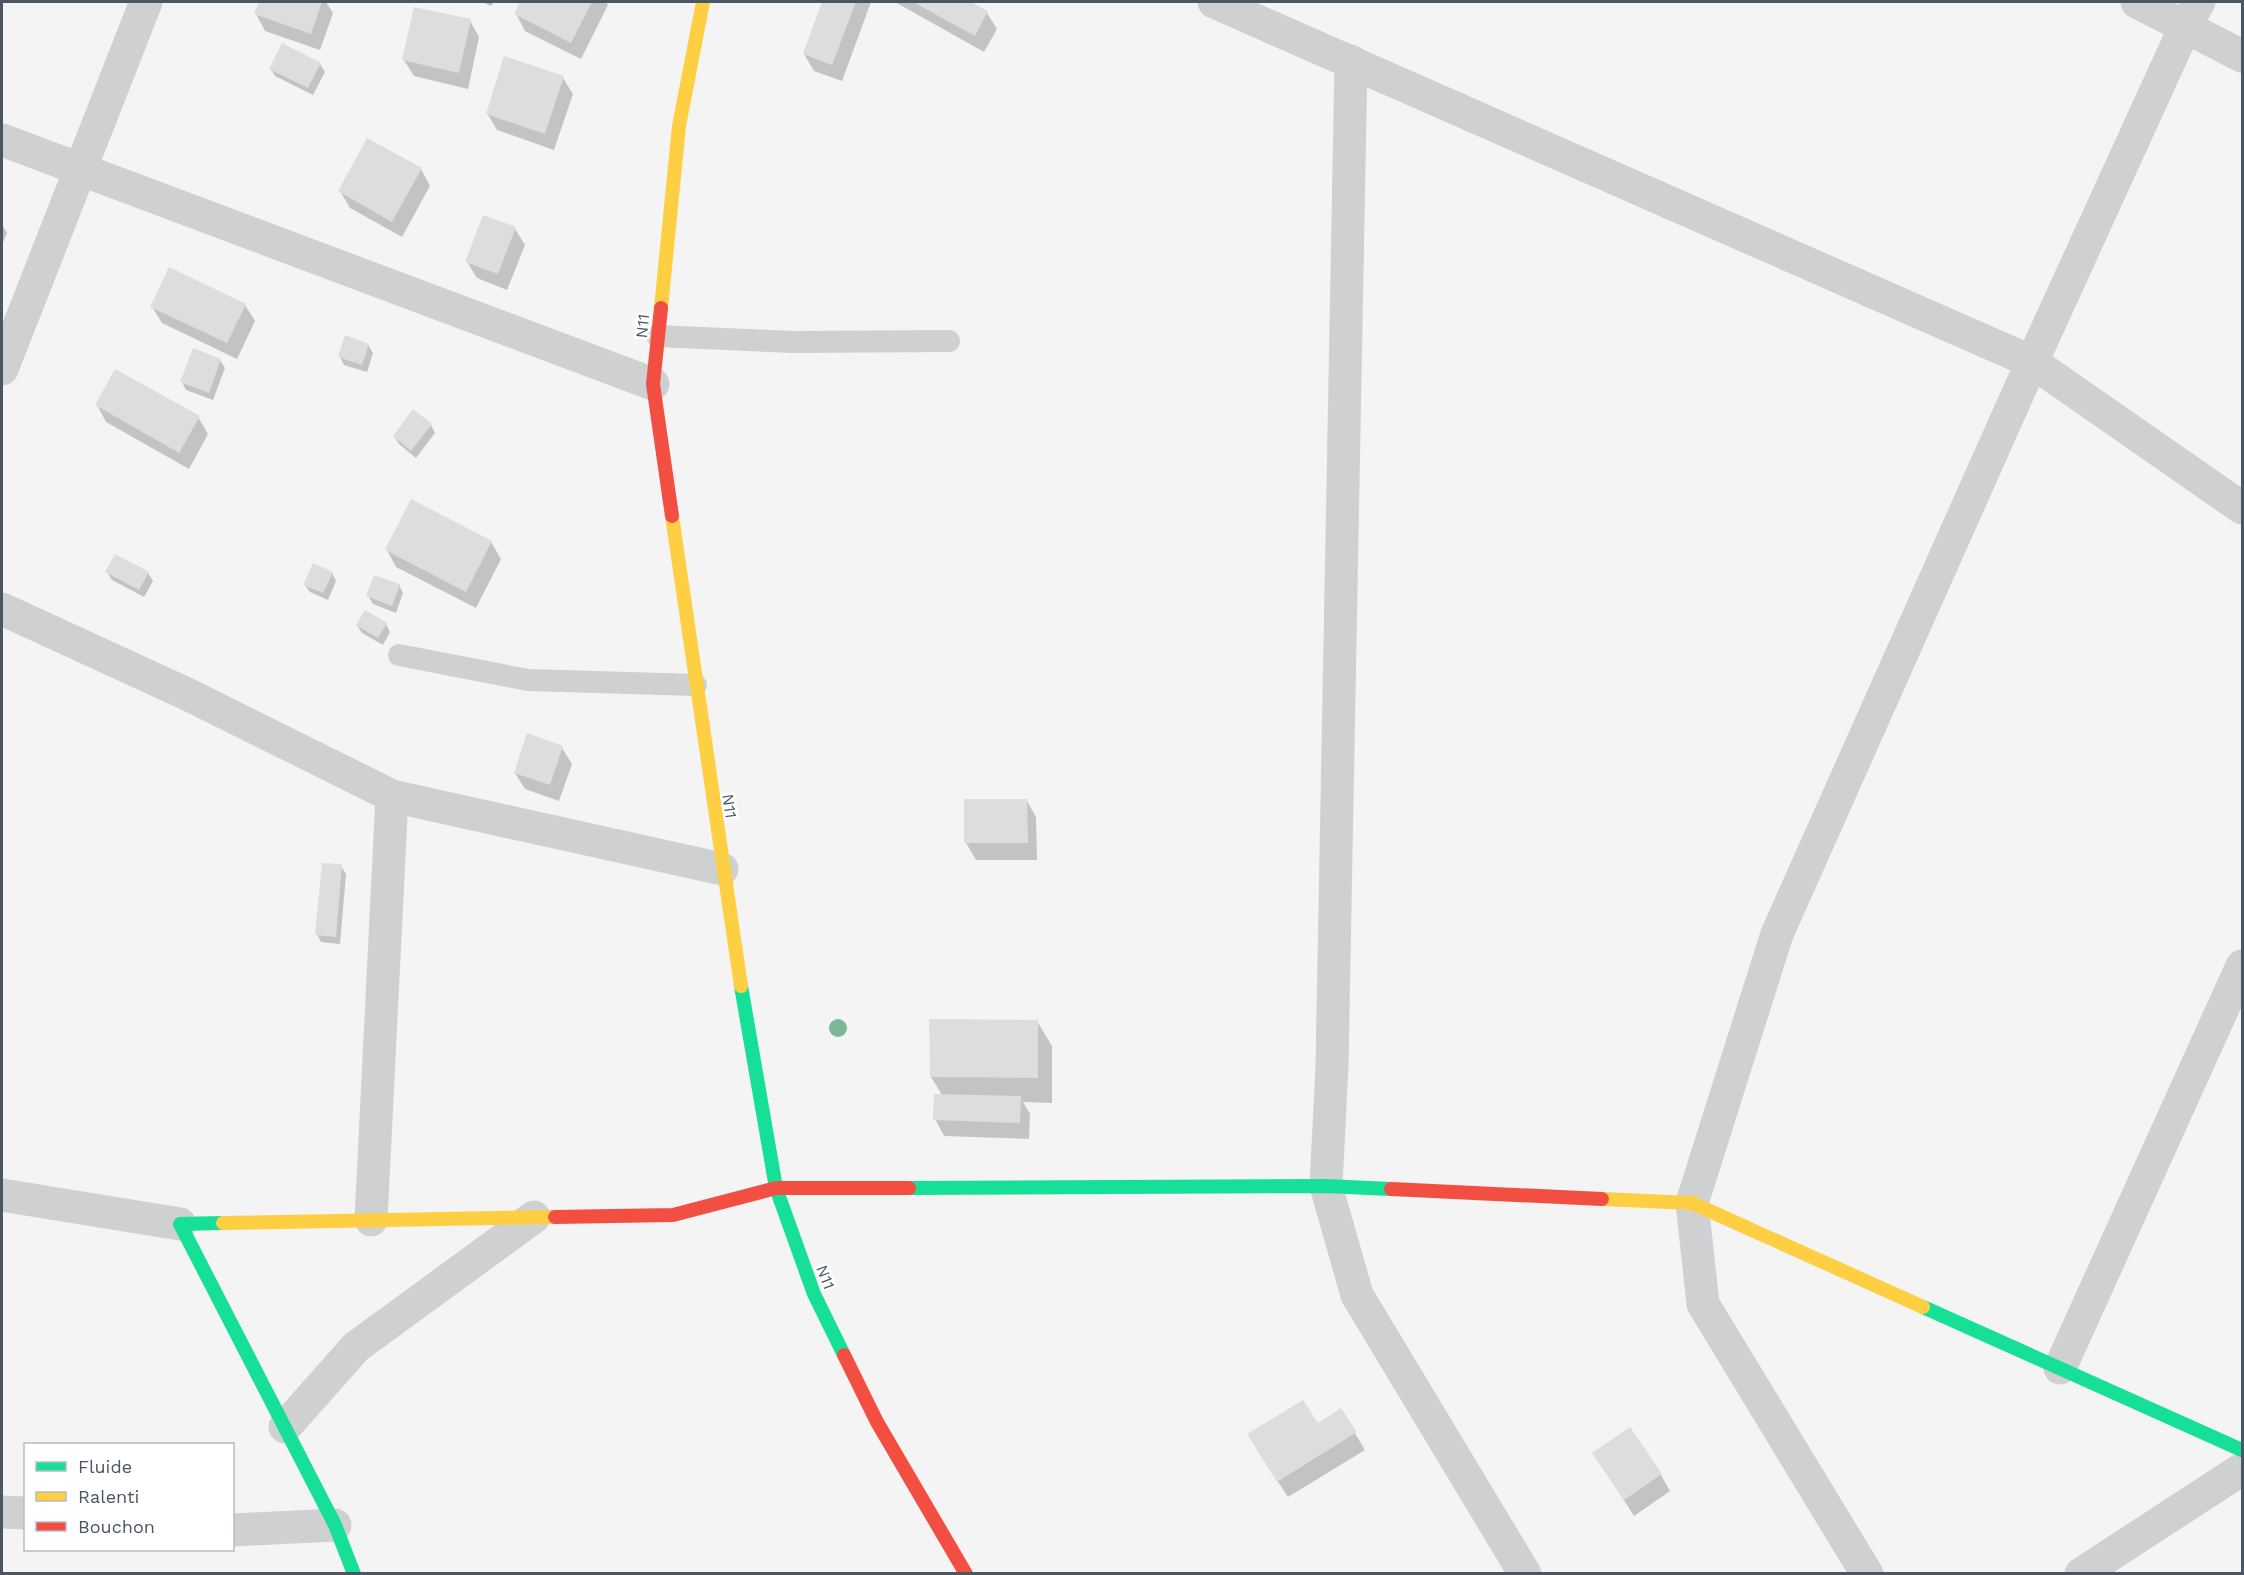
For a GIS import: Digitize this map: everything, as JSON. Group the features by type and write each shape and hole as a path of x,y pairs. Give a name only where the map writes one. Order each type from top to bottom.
{"street":[{"path":"2,369 146,2"},
{"name":"N11","path":"703,2 679,126 653,384 747,1024 776,1188 814,1294 877,1422 966,1574"},
{"path":"1214,2 2032,362 2242,508"},
{"path":"2137,2 2192,14 2242,56"},
{"path":"1867,1574 1703,1304 1692,1203 1777,934 2032,362 2192,14"},
{"path":"1351,61 1332,1054 1326,1186 1357,1294 1525,1574"},
{"path":"2,140 653,384"},
{"path":"2,609 189,694 392,796 723,869"},
{"path":"372,1220 392,796"},
{"path":"2061,1368 2242,966"},
{"path":"2,1195 180,1224 673,1215 776,1188 1326,1186 1692,1203 2242,1450"},
{"path":"285,1427 356,1347 534,1217"},
{"path":"180,1224 335,1525 354,1574"},
{"path":"2080,1574 2242,1469"},
{"path":"2,1512 24,1513"},
{"path":"234,1530 335,1525"}],"lane":[{"path":"657,336 793,342 949,341"},
{"path":"399,655 528,680 696,685"}],"building":[{"path":"259,2 322,2 311,34 254,14"},
{"path":"520,2 592,2 571,43 514,14"},
{"path":"822,2 856,2 832,65 803,54"},
{"path":"913,2 971,2 988,11 975,36"},
{"path":"414,7 471,19 459,73 402,60"},
{"path":"282,43 321,63 308,88 269,69"},
{"path":"504,56 564,76 545,134 486,114"},
{"path":"367,138 422,168 392,222 338,191"},
{"path":"483,215 516,227 498,274 465,262"},
{"path":"169,267 246,304 227,343 150,307"},
{"path":"345,335 369,344 362,365 338,357"},
{"path":"193,348 221,359 209,393 180,382"},
{"path":"115,369 200,416 179,453 95,405"},
{"path":"413,409 432,424 411,451 393,436"},
{"path":"411,499 492,541 466,592 385,550"},
{"path":"115,554 149,572 139,590 105,572"},
{"path":"313,563 333,572 323,593 303,585"},
{"path":"374,575 400,584 392,606 366,596"},
{"path":"365,610 387,623 378,638 356,625"},
{"path":"527,733 563,746 550,785 514,773"},
{"path":"964,799 1027,799 1028,843 964,843"},
{"path":"322,863 342,864 336,937 315,935"},
{"path":"929,1019 1038,1020 1038,1078 930,1077"},
{"path":"934,1094 1021,1096 1020,1123 933,1120"},
{"path":"1303,1400 1318,1423 1341,1408 1357,1432 1277,1482 1247,1434"},
{"path":"1630,1427 1662,1474 1624,1500 1592,1453"}],"traffic: fast":[{"path":"741,986 776,1188 814,1294 844,1355"},
{"path":"909,1188 1326,1186 1391,1189"},
{"path":"223,1223 180,1224 335,1525 354,1574"},
{"path":"1923,1307 2242,1450"}],"traffic: slow":[{"path":"661,308 679,126 703,2"},
{"path":"672,516 741,986"},
{"path":"1602,1199 1692,1203 1923,1307"},
{"path":"223,1223 555,1217"}],"traffic: jam":[{"path":"661,308 653,384 672,516"},
{"path":"555,1217 673,1215 776,1188 909,1188"},
{"path":"1391,1189 1602,1199"},
{"path":"844,1355 877,1422 966,1574"}]}
